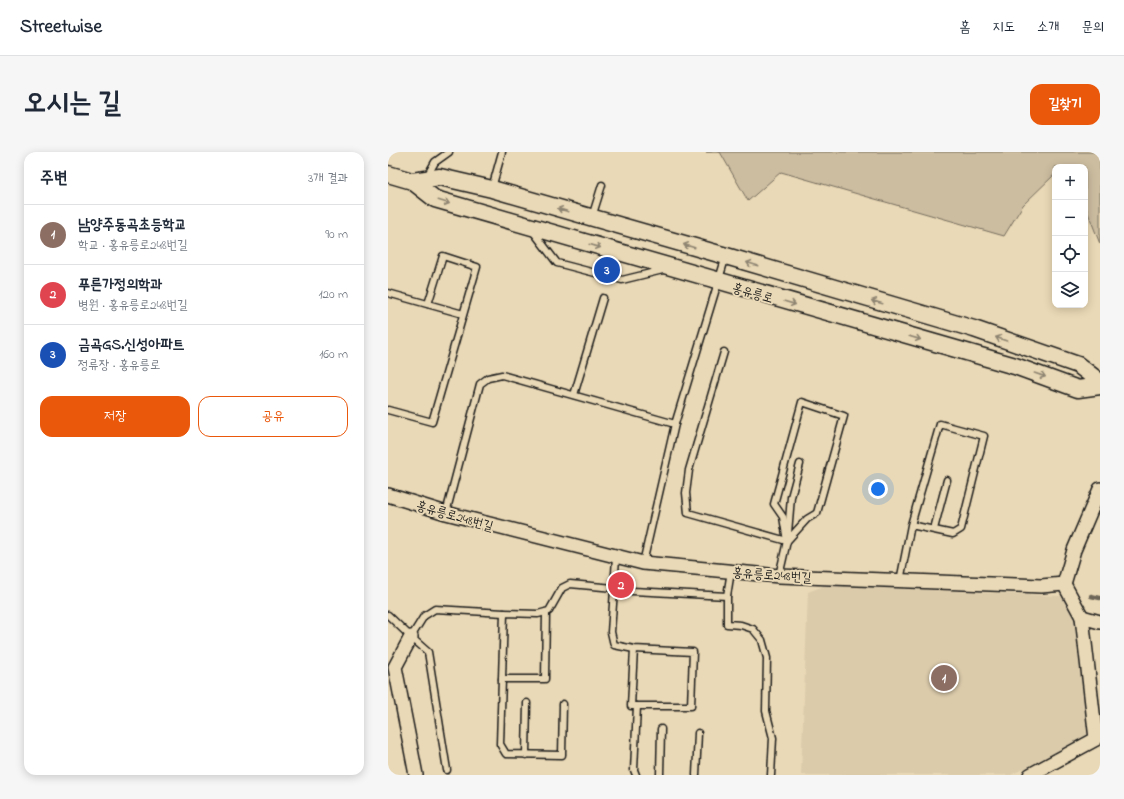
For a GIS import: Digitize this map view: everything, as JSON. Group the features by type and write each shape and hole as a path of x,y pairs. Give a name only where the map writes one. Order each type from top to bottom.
{"street":[{"name":"홍유릉로","path":"388,174 419,180 440,177 492,190 726,256 974,330 1078,365 1100,382"},
{"name":"홍유릉로","path":"419,180 435,199 530,228 672,267 719,282 1015,366 1078,388 1100,386"},
{"path":"1030,775 1096,739 1082,617 1064,584 1074,550 1100,490"},
{"name":"홍유릉로248번길","path":"388,495 446,513 643,563 779,576 1041,586 1064,584"},
{"path":"1082,617 1100,622"},
{"path":"411,637 392,663 416,775"}],"lane":[{"path":"419,180 435,162 449,152"},
{"path":"492,190 502,152"},
{"path":"592,218 602,185"},
{"path":"530,228 557,263 622,280 672,267"},
{"path":"388,410 432,422 477,267 443,256 428,304"},
{"path":"643,563 675,424 726,256"},
{"path":"388,293 463,314"},
{"path":"574,395 603,298"},
{"path":"724,352 690,470 686,493 688,513 787,541"},
{"path":"446,513 480,384 488,378 502,375 675,424"},
{"path":"802,402 844,416 817,513 807,519 787,541 783,517 774,504 802,402"},
{"path":"900,581 911,525 940,424 984,436 961,529 953,534 911,525"},
{"path":"779,576 787,541 791,496 800,464"},
{"path":"934,529 947,480"},
{"path":"616,557 611,632 614,645 634,649 693,652 691,706 631,706 634,649"},
{"path":"731,571 727,596 726,624 741,625 753,629 762,640 767,658 766,711 773,738 771,775"},
{"path":"411,637 424,616 434,609 538,614 549,611 562,588 570,584 614,589 727,596"},
{"path":"502,678 545,679 546,612"},
{"path":"504,613 500,744 506,754 562,755 563,704"},
{"path":"388,615 428,652 447,770"},
{"path":"526,754 527,703"},
{"path":"636,775 634,770 637,706"},
{"path":"660,775 661,729"},
{"path":"696,775 698,733"}],"shaded area":[{"path":"720,152 1100,152 1100,244 1088,213 1088,164 1052,164 1052,177 1023,205 1004,236 781,172 748,201"},
{"path":"826,585 1061,596 1069,603 1077,620 1089,735 1011,775 801,775 808,592"}],"waterway":[{"path":"1091,596 1100,598"}],"place":[{"name":"금곡GS.신성아파트","path":"607,270"},
{"name":"푸른가정의학과","path":"621,585"},
{"name":"남양주동곡초등학교","path":"944,678"}]}
